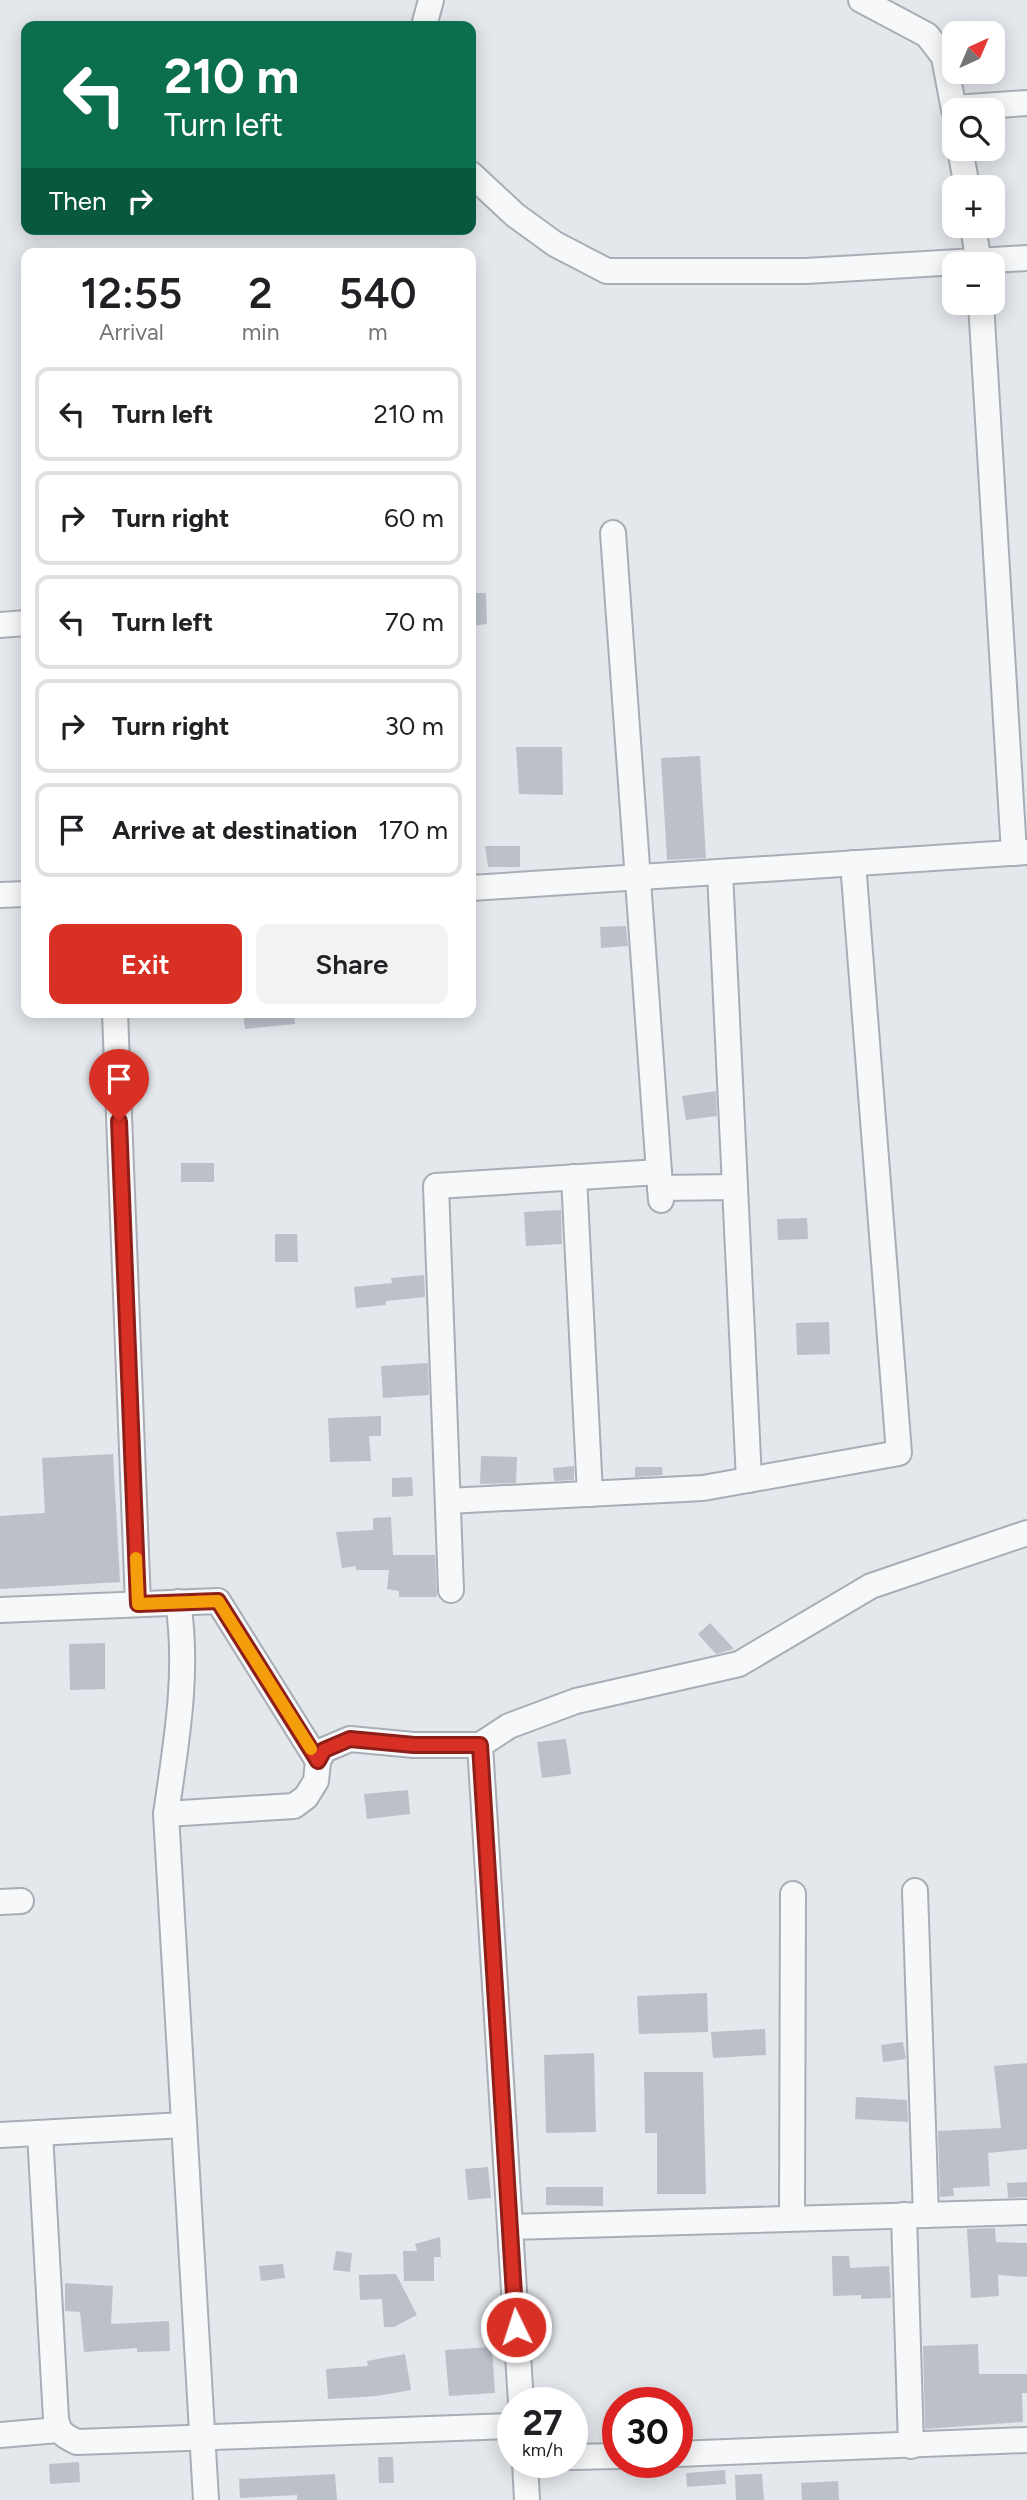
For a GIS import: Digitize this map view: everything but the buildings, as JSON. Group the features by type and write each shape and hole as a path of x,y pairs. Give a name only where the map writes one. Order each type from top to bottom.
{"street":[{"path":"425,21 431,0"},
{"path":"861,0 927,35 944,57 952,98"},
{"path":"1005,105 1027,103"},
{"path":"476,179 516,215 555,244 607,271 806,271 942,264"},
{"path":"1005,260 1027,258"},
{"path":"476,888 1021,852 982,315"},
{"path":"613,533 660,1187"},
{"path":"0,625 21,623"},
{"path":"448,1501 703,1488 899,1453 853,863"},
{"path":"720,872 750,1480"},
{"path":"0,895 21,894"},
{"path":"115,1018 138,1604"},
{"path":"451,1590 436,1186 575,1177 660,1187 735,1186"},
{"path":"575,1177 590,1494"},
{"path":"166,1814 294,1805 306,1797 316,1781 318,1761 324,1750 350,1739 414,1745 480,1745 509,1726 576,1701 739,1664 871,1586 1027,1534"},
{"path":"0,1610 218,1601 318,1761"},
{"path":"178,1602 183,1633 181,1704 166,1814 206,2500"},
{"path":"480,1745 520,2387"},
{"path":"911,2446 915,2215 915,1891"},
{"path":"792,2218 793,1894"},
{"path":"0,2135 184,2125"},
{"path":"40,2133 58,2430"},
{"path":"510,2227 1027,2212"},
{"path":"0,2435 58,2430 77,2442 497,2427"},
{"path":"693,2453 1027,2440"},
{"path":"526,2478 527,2500"}],"slow traffic":[{"path":"136,1558 138,1604 218,1601 311,1749"}],"route":[{"path":"119,1121 138,1604 218,1601 318,1761 324,1750 350,1739 414,1745 480,1745 516,2327"}]}
